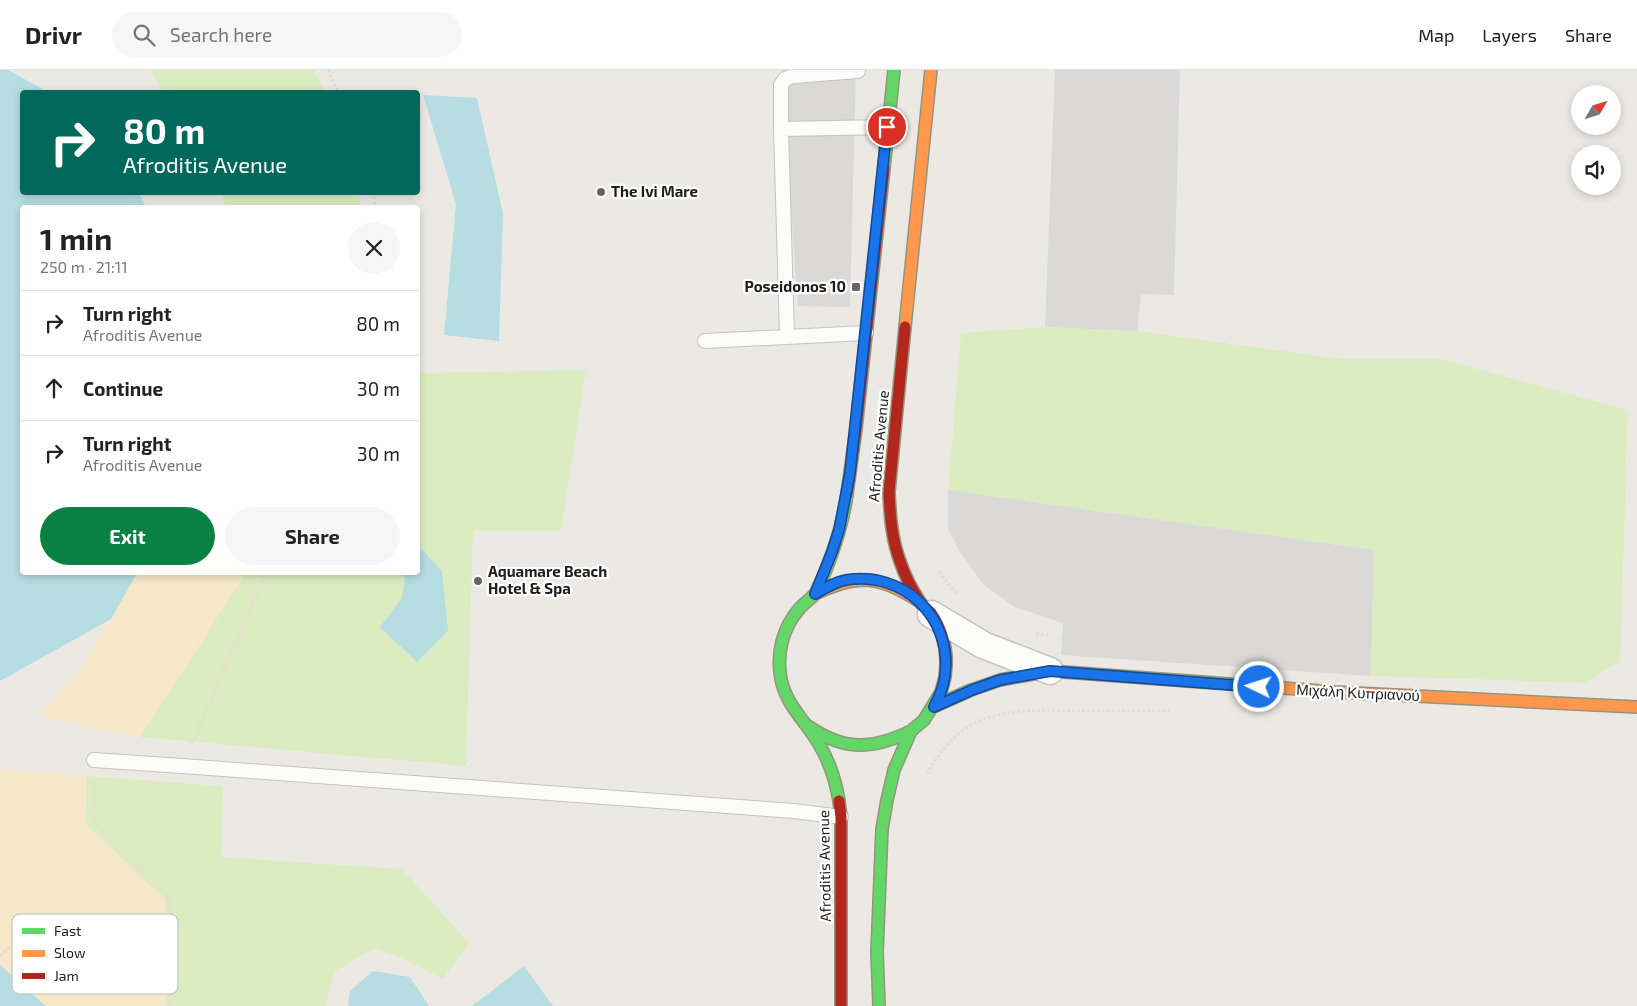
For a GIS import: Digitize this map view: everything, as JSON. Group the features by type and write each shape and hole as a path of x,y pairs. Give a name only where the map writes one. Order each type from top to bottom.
{"main road":[{"name":"Afroditis Avenue","path":"841,1006 841,817 836,784 820,745 786,696 779,664 780,648 788,624 802,604 815,594 832,552 846,500 894,70"},
{"name":"Afroditis Avenue","path":"878,1006 882,829 894,770 911,731 924,720 934,707 941,692 946,660 944,644 938,629 901,565 893,539 889,492 931,70"},
{"path":"815,594 845,580 877,580 893,584 907,592 925,608"},
{"name":"Μιχάλη Κυπριανού","path":"934,707 1000,680 1050,671 1335,692 1637,707"},
{"path":"805,723 818,733 833,740 857,746 881,744 897,739 911,731"}],"street":[{"name":"Μιχάλη Κυπριανού","path":"925,608 983,645 1050,671"}],"lane":[{"path":"787,336 781,129 782,85 785,79 792,76 858,71"},
{"path":"781,129 887,127"},
{"path":"705,341 866,333"},
{"path":"94,760 841,817"}],"path":[{"path":"328,70 337,90"},
{"path":"938,570 959,596"},
{"path":"182,766 265,575"},
{"path":"1028,633 1050,635"},
{"path":"924,780 939,753 957,735 975,723 1014,712 1049,710"},
{"path":"94,760 94,824 169,898 169,914"},
{"path":"0,956 12,946"}],"green space":[{"path":"150,70 314,70 323,90 162,90"},
{"path":"221,195 359,195 360,205 226,205"},
{"path":"1045,327 1137,331 1341,359 1441,359 1628,410 1620,662 1584,683 1371,676 1374,550 948,490 961,333"},
{"path":"586,370 561,531 473,531 466,766 140,737 245,575 420,575 420,373"},
{"path":"87,776 223,786 221,857 402,869 469,943 443,979 395,955 374,949 335,971 327,1006 166,1006 166,994 178,994 178,914 165,914 165,900 86,824"}],"sand":[{"path":"136,575 245,575 140,737 38,716 79,671"},
{"path":"0,769 87,776 86,824 165,900 165,914 12,914 12,976 0,965"},
{"path":"33,994 166,994 166,1006 46,1006"}],"shaded area":[{"path":"781,70 856,70 850,307 798,306"},
{"path":"1055,70 1180,70 1174,295 1141,294 1137,331 1045,327"},
{"path":"948,490 1374,550 1371,676 1061,655 1063,623 1015,607 984,585 960,552 948,529"}],"water":[{"path":"0,70 8,70 44,90 20,90 20,195 140,195 145,205 20,205 20,575 136,575 111,619 0,681"},
{"path":"423,95 477,98 503,214 499,341 444,335 456,204"},
{"path":"420,547 442,571 448,631 417,662 380,627 402,598 405,577 402,575 420,575"},
{"path":"0,965 12,976 12,994 33,994 46,1006 0,1006"},
{"path":"524,966 553,1006 472,1006"},
{"path":"373,971 410,977 429,1006 348,1006 350,991"}],"traffic: fast":[{"path":"884,168 894,70"},
{"path":"839,801 832,772 823,751 787,697 781,679 779,660 782,641 789,623 800,608 815,594 826,569 839,531 847,494"},
{"path":"879,1006 877,952 882,829 887,800 894,770 911,731 924,720 941,692 946,665"},
{"path":"933,707 971,690 1000,680 1050,671 1243,685"},
{"path":"808,726 834,740 858,745 884,742 911,731"}],"traffic: slow":[{"path":"905,327 931,70"},
{"path":"815,594 844,583 869,580 893,587 920,602"},
{"path":"1243,685 1335,692 1637,707"}],"traffic: jam":[{"path":"847,494 856,429 884,168"},
{"path":"905,327 889,492 891,520 895,547 905,573 920,602 931,613 940,631 944,644 946,665"},
{"path":"839,801 841,817 841,1006"}],"place":[{"name":"The Ivi Mare","path":"601,192"},
{"name":"Poseidonos 10","path":"856,287"},
{"name":"Aquamare Beach Hotel & Spa","path":"478,581"}],"route":[{"path":"887,127 856,429 846,500 832,552 815,594 845,580 877,580 893,584 920,602 931,614 944,644 945,676 941,692 934,707 1000,680 1050,671 1259,687"}]}
